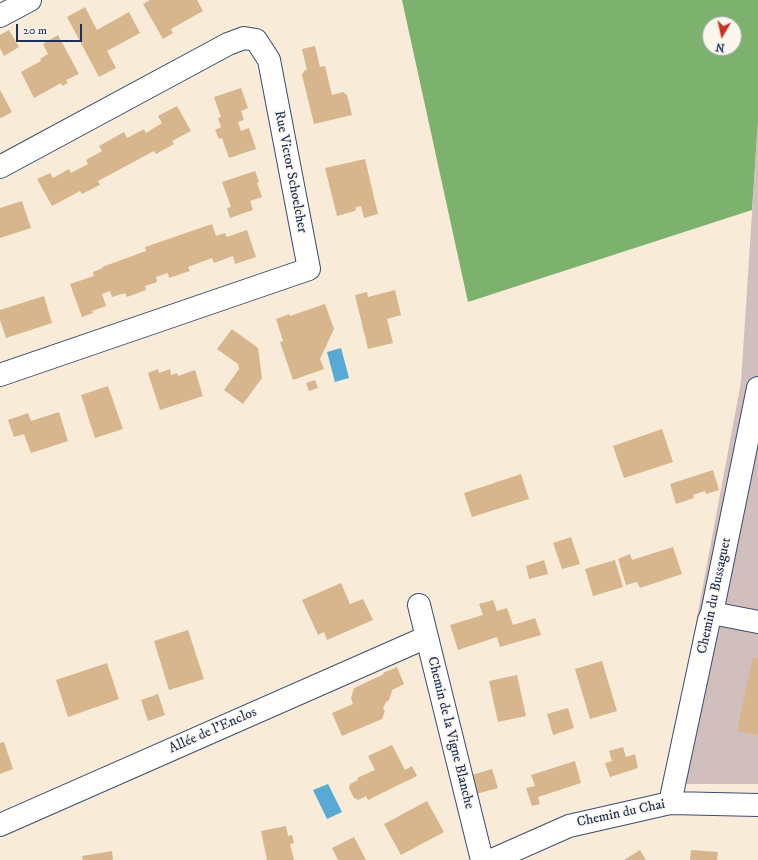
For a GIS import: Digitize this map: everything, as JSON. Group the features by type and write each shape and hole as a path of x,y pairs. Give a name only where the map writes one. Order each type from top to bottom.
{"street":[{"path":"0,16 30,0"},
{"name":"Rue Victor Schoelcher","path":"0,167 228,44 244,38 256,40 269,60 309,269 0,375"},
{"name":"Chemin du Bussaguet","path":"670,803 709,620 712,612 758,388"},
{"name":"Chemin de la Vigne Blanche","path":"419,605 482,860"},
{"path":"712,612 758,622"},
{"name":"Allée de l'Enclos","path":"0,826 427,637"},
{"name":"Chemin du Chai","path":"492,860 569,826 670,803 758,805"}],"shaded area":[{"path":"758,121 758,784 666,784 741,382"}],"green space":[{"path":"402,0 758,0 758,121 752,210 468,302"}],"water":[{"path":"341,348 349,378 335,382 327,352"},
{"path":"328,784 342,812 327,819 313,790"}],"building":[{"path":"150,0 197,0 203,11 171,29 173,33 163,39 143,4"},
{"path":"85,7 97,30 129,12 140,33 107,51 116,68 99,77 67,17"},
{"path":"9,30 19,47 4,56 0,48 0,35"},
{"path":"58,35 79,74 66,80 68,83 62,86 61,83 34,98 21,72 41,61 40,59 48,54 43,44"},
{"path":"315,46 320,67 325,66 332,95 343,92 347,95 352,115 314,124 302,75 305,70 307,70 302,49"},
{"path":"241,88 248,108 241,111 244,120 238,122 241,131 249,128 256,149 229,158 222,138 219,139 215,130 221,127 218,118 221,117 214,97"},
{"path":"0,90 12,112 1,118 0,117"},
{"path":"177,106 191,131 172,141 174,144 156,154 154,151 98,181 100,185 82,194 80,191 52,206 37,179 50,173 53,178 69,169 71,173 88,164 86,160 102,151 99,146 124,132 127,138 144,129 146,133 162,123 158,116"},
{"path":"365,159 378,214 364,218 361,206 356,207 355,211 337,216 325,168"},
{"path":"255,171 262,197 250,201 253,210 230,218 227,208 231,207 222,182"},
{"path":"22,201 31,228 0,238 0,208"},
{"path":"212,224 216,236 225,233 227,237 247,230 256,257 235,264 233,256 214,263 212,258 188,267 190,271 169,278 168,273 156,277 157,282 145,286 146,290 127,297 125,293 112,297 110,291 102,294 106,306 92,311 93,313 82,317 70,284 94,276 93,272 103,268 102,267 146,251 145,247"},
{"path":"395,290 401,315 387,319 393,343 368,349 355,295 367,292 368,297"},
{"path":"44,296 52,323 6,338 0,320 0,310"},
{"path":"325,304 334,329 320,359 324,369 293,380 280,342 283,341 276,319 289,314 290,316"},
{"path":"232,329 258,348 262,378 243,404 224,390 239,369 238,364 217,349"},
{"path":"158,369 159,373 170,369 171,375 177,373 178,376 195,370 203,396 160,410 148,373"},
{"path":"315,380 318,388 309,391 306,383"},
{"path":"108,386 123,429 95,438 81,395"},
{"path":"59,412 68,441 31,453 24,434 14,437 8,420 28,413 31,421"},
{"path":"662,429 673,462 624,478 613,446"},
{"path":"713,470 719,490 706,494 705,491 693,495 694,498 676,504 670,484"},
{"path":"521,474 529,499 472,517 464,493"},
{"path":"571,537 580,564 562,569 553,543"},
{"path":"673,547 682,574 640,588 637,582 626,585 618,559 630,554 632,560"},
{"path":"544,560 548,574 529,579 526,566"},
{"path":"615,560 623,587 593,596 585,569"},
{"path":"341,583 350,604 363,599 373,620 327,640 324,632 318,635 302,600"},
{"path":"493,600 497,611 507,608 513,625 535,618 541,635 500,647 497,637 458,650 450,625 483,615 479,604"},
{"path":"188,630 204,679 169,690 154,641"},
{"path":"753,657 758,658 758,735 737,731"},
{"path":"602,661 617,711 590,719 575,669"},
{"path":"107,663 119,699 68,717 56,680"},
{"path":"397,667 404,684 392,690 389,700 383,708 385,711 382,719 342,736 332,713 353,704 351,698 354,688"},
{"path":"517,675 526,716 498,722 489,681"},
{"path":"158,694 165,715 148,721 141,700"},
{"path":"568,708 574,728 553,735 547,714"},
{"path":"4,742 13,769 0,774 0,743"},
{"path":"392,745 405,770 412,766 417,776 368,800 366,796 358,800 354,798 349,788 350,784 358,780 357,778 375,770 368,756"},
{"path":"623,747 626,757 635,754 638,768 610,777 605,763 612,761 609,751"},
{"path":"575,761 581,783 538,797 540,804 532,806 526,788 535,786 531,775"},
{"path":"492,769 498,788 476,794 472,775"},
{"path":"427,801 444,832 401,855 384,824"},
{"path":"286,826 288,836 292,835 294,843 290,844 294,860 267,860 261,831"},
{"path":"354,837 366,860 338,860 332,848"},
{"path":"640,850 646,860 624,860"},
{"path":"691,850 718,852 717,860 690,860"},
{"path":"112,851 113,860 83,860 82,856"}]}
